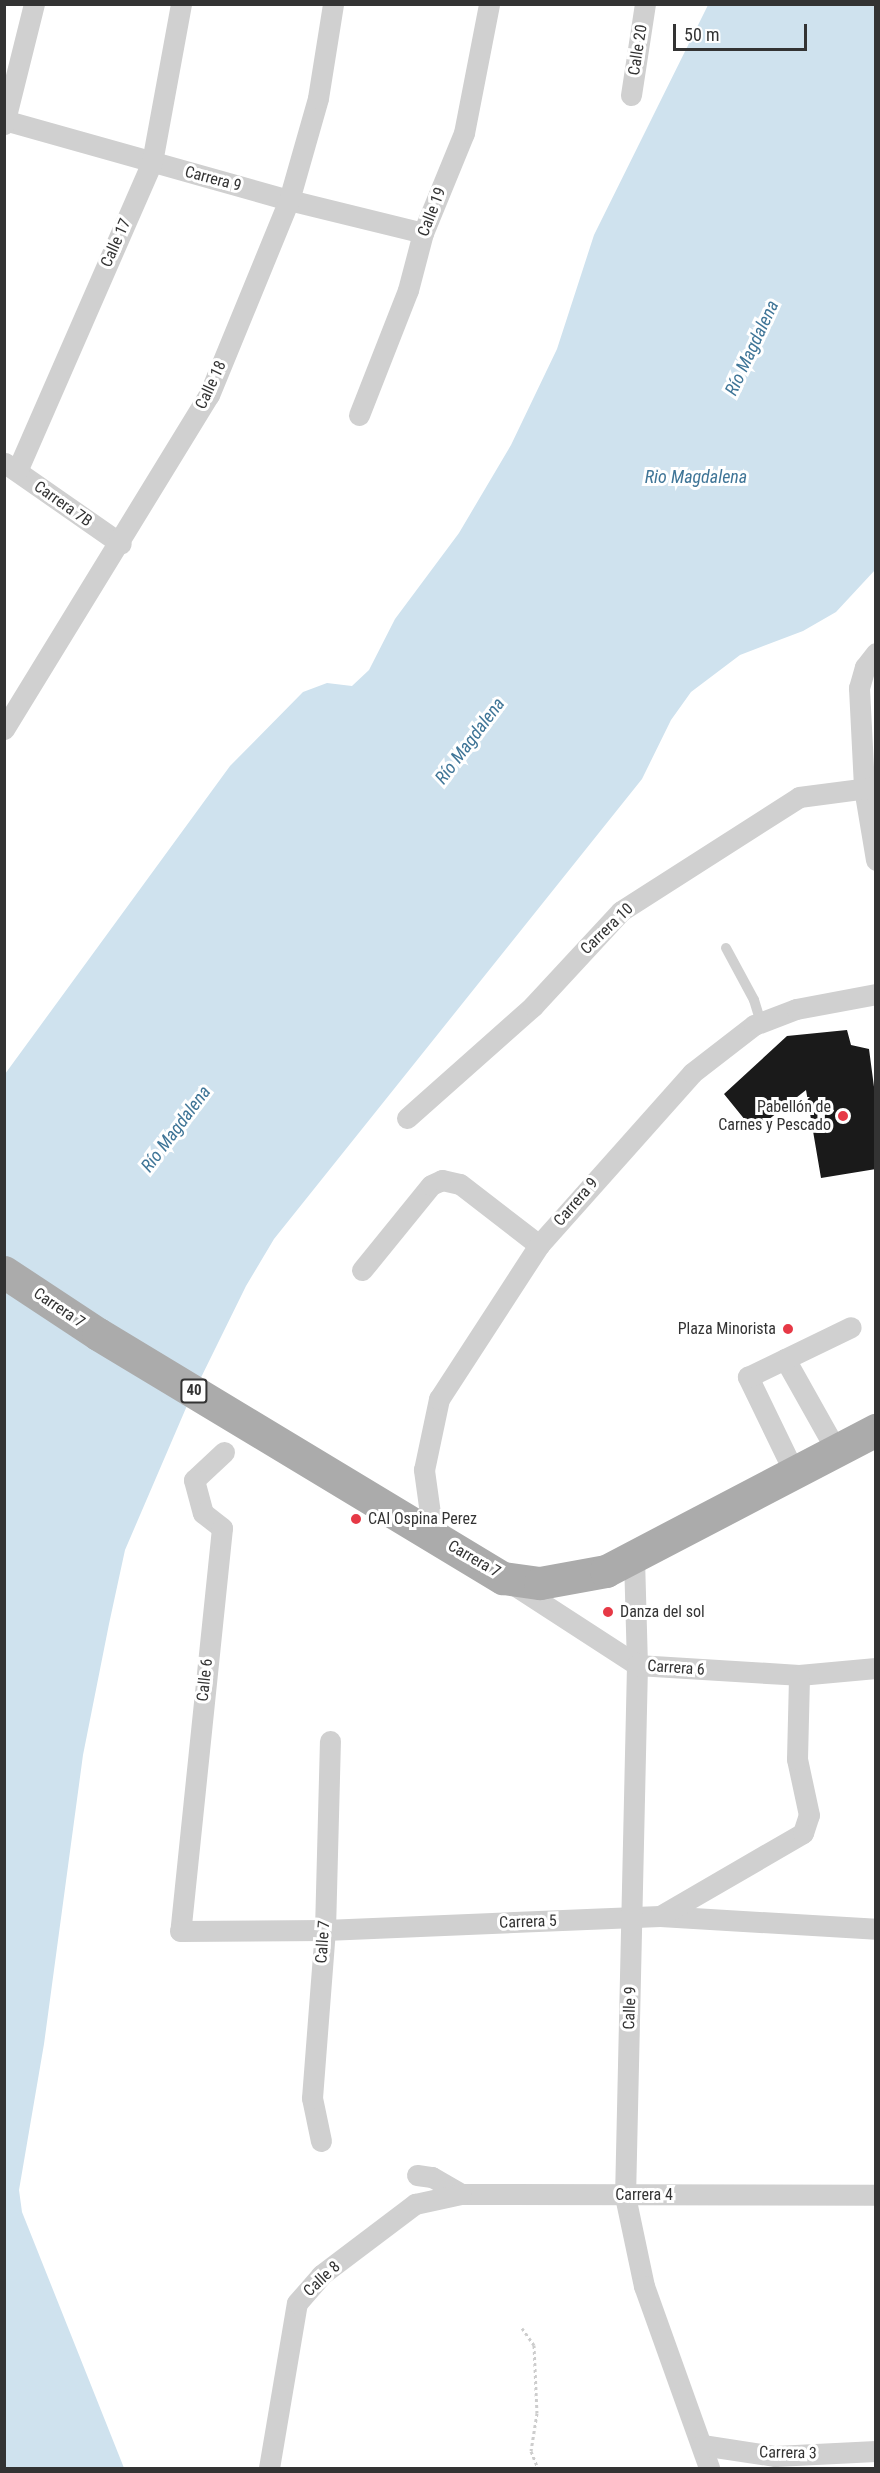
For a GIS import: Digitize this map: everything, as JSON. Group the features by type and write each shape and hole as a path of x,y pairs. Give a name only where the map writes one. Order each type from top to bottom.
{"main road":[{"name":"Carrera 7","path":"4,1272 98,1334 503,1578 540,1583 577,1579 606,1571 876,1430"}],"street":[{"path":"5,121 34,4"},
{"name":"Calle 17","path":"11,467 152,162 181,4"},
{"name":"Calle 18","path":"4,729 121,544 209,395 289,200 318,98 333,4"},
{"name":"Calle 19","path":"359,415 408,290 423,233 464,133 489,4"},
{"name":"Calle 20","path":"631,96 645,4"},
{"name":"Carrera 9","path":"5,121 289,200 423,233"},
{"name":"Carrera 7B","path":"11,467 121,544"},
{"path":"876,653 862,677 861,709 876,860"},
{"name":"Carrera 10","path":"407,1118 533,1006 621,911 799,797 870,788"},
{"name":"Carrera 9","path":"433,1535 424,1470 439,1400 539,1245 692,1073 761,1023 796,1009 876,994"},
{"path":"362,1270 431,1185 442,1180 460,1184 539,1245"},
{"path":"794,1472 748,1377 851,1327"},
{"path":"785,1359 836,1450"},
{"name":"Calle 6","path":"180,1931 222,1528 203,1513 194,1480 224,1452"},
{"name":"Calle 9","path":"634,1558 637,1665 625,2196 644,2286 709,2469"},
{"name":"Carrera 6","path":"503,1578 637,1665 799,1675 876,1668"},
{"path":"660,1916 803,1833 809,1815 797,1759 799,1675"},
{"name":"Calle 7","path":"321,2141 312,2097 325,1930 330,1741"},
{"name":"Carrera 5","path":"180,1931 325,1930 660,1916 876,1929"},
{"path":"417,2175 432,2176 462,2194"},
{"name":"Carrera 4","path":"462,2194 876,2195"},
{"name":"Calle 8","path":"269,2469 297,2303 321,2275 415,2204 462,2194"},
{"name":"Carrera 3","path":"702,2445 775,2456 876,2451"}],"lane":[{"path":"726,948 754,1000 761,1023"}],"path":[{"path":"522,2328 534,2345 537,2413 531,2451 537,2469"}],"water":[{"name":"Rio Magdalena","path":"708,5 875,5 875,570 836,612 803,631 740,655 691,692 671,720 642,779 274,1239 246,1286 186,1408 125,1550 109,1624 83,1755 44,2044 19,2190 22,2212 124,2468 5,2468 5,1074 230,766 303,692 327,683 352,686 369,670 395,619 459,533 511,445 557,349 594,235"}],"building":[{"name":"Pabellón de Carnes y Pescado","path":"847,1030 851,1045 869,1049 876,1102 876,1169 821,1178 806,1090 754,1131 724,1094 787,1036"}],"place":[{"name":"Pabellón de Carnes y Pescado","path":"843,1116"},
{"name":"Plaza Minorista","path":"788,1329"},
{"name":"CAI Ospina Perez","path":"356,1519"},
{"name":"Danza del sol","path":"608,1612"}],"water label":[{"name":"Río Magdalena","path":"752,348"},
{"name":"Río Magdalena","path":"470,741"},
{"name":"Río Magdalena","path":"176,1129"}]}
